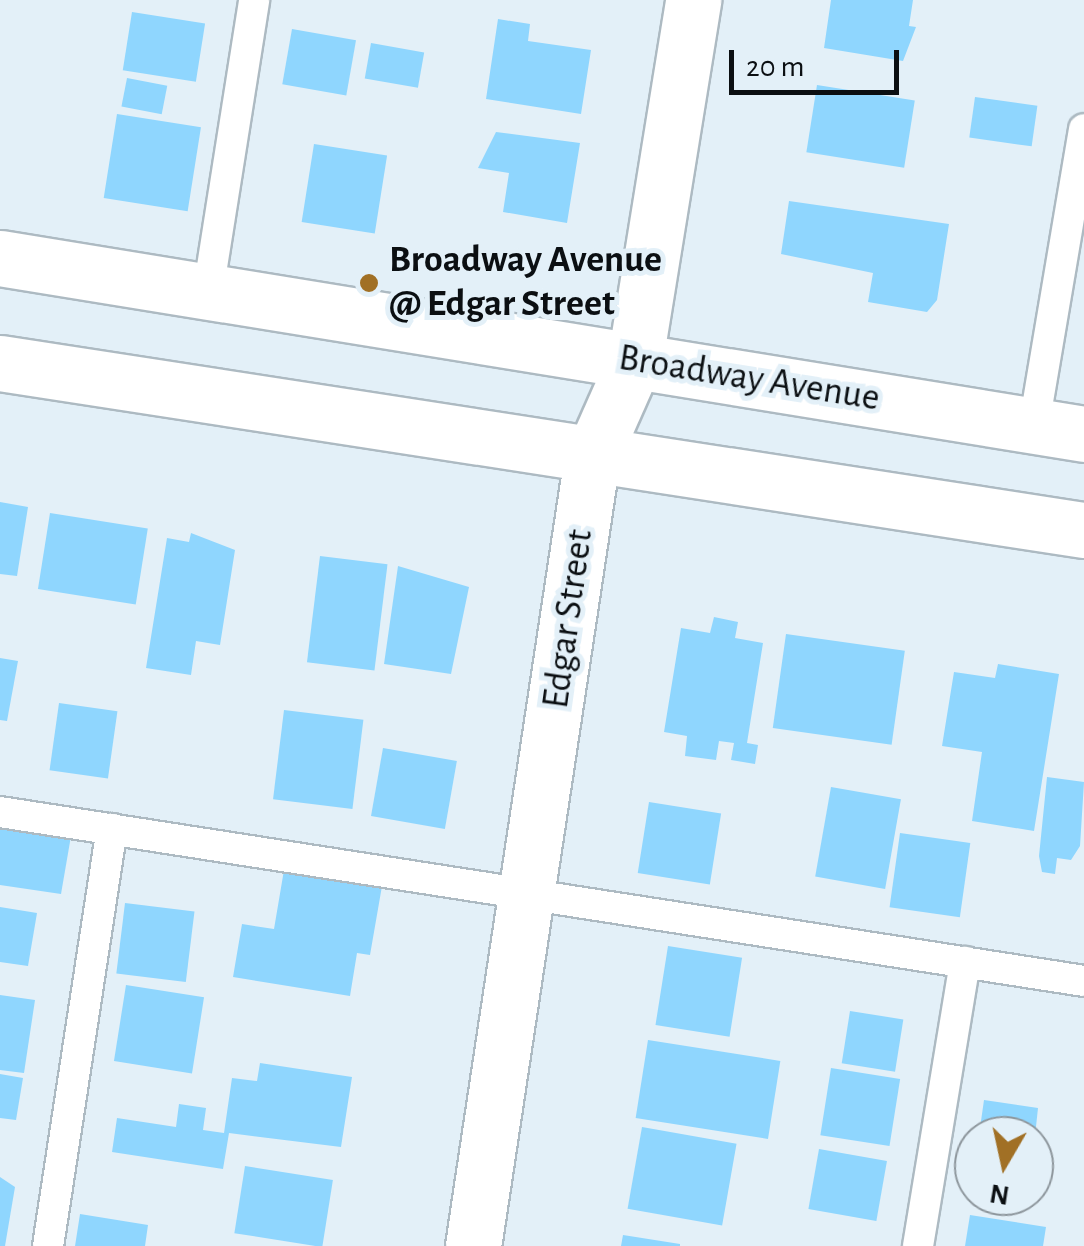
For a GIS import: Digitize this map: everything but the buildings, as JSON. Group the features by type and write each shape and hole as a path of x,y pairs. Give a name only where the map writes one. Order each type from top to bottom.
{"street":[{"name":"Edgar Street","path":"472,1246 529,894 592,457 635,360 693,0"},
{"name":"Broadway Avenue","path":"0,258 1059,429"},
{"path":"0,363 1084,530"}],"lane":[{"path":"208,292 254,0"},
{"path":"1059,429 1084,129"},
{"path":"0,812 1084,981"},
{"path":"48,1246 112,829"},
{"path":"918,1246 965,962"}],"place":[{"name":"Broadway Avenue @ Edgar Street","path":"369,283"}]}
